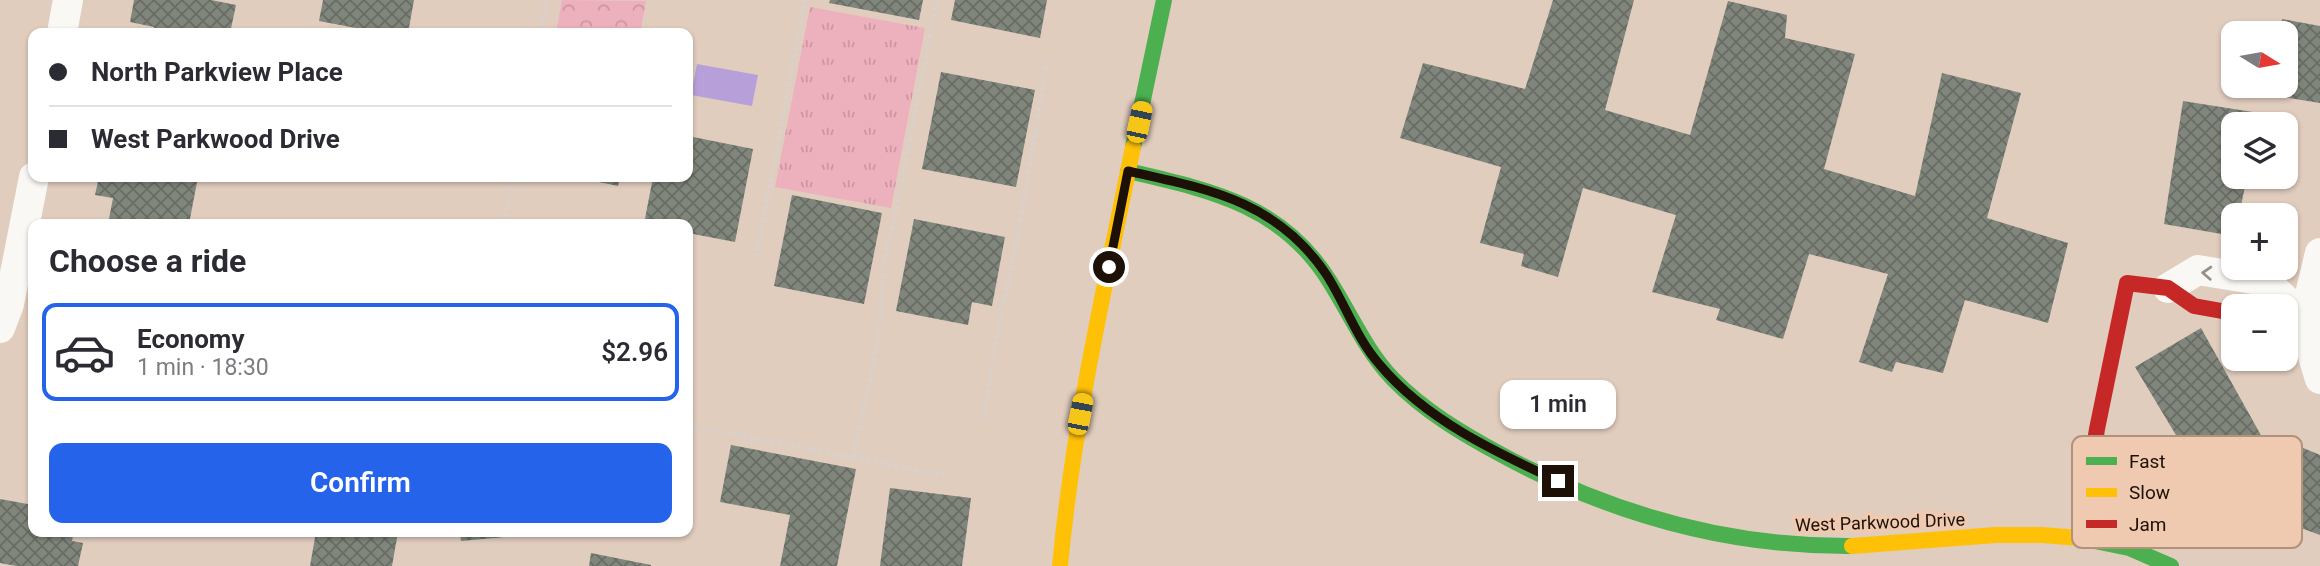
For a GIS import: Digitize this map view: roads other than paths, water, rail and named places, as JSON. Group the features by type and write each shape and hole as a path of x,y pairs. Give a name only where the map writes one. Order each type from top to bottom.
{"street":[{"path":"63,28 68,0"},
{"path":"1060,566 1063,525 1076,438 1164,0"},
{"name":"West Parkwood Drive","path":"1128,171 1214,191 1241,201 1288,230 1327,276 1369,351 1404,391 1483,444 1594,498 1690,530 1757,542 1815,547 1906,544 2019,534 2072,537"},
{"path":"0,328 9,304 33,182"},
{"path":"2298,295 2320,253"},
{"path":"2168,288 2198,270 2265,281 2280,294"},
{"path":"2096,436 2126,284 2168,288 2194,306 2221,311"},
{"path":"2298,314 2306,328 2320,379"},
{"name":"West Parkwood Drive","path":"2124,548 2171,566"}]}
